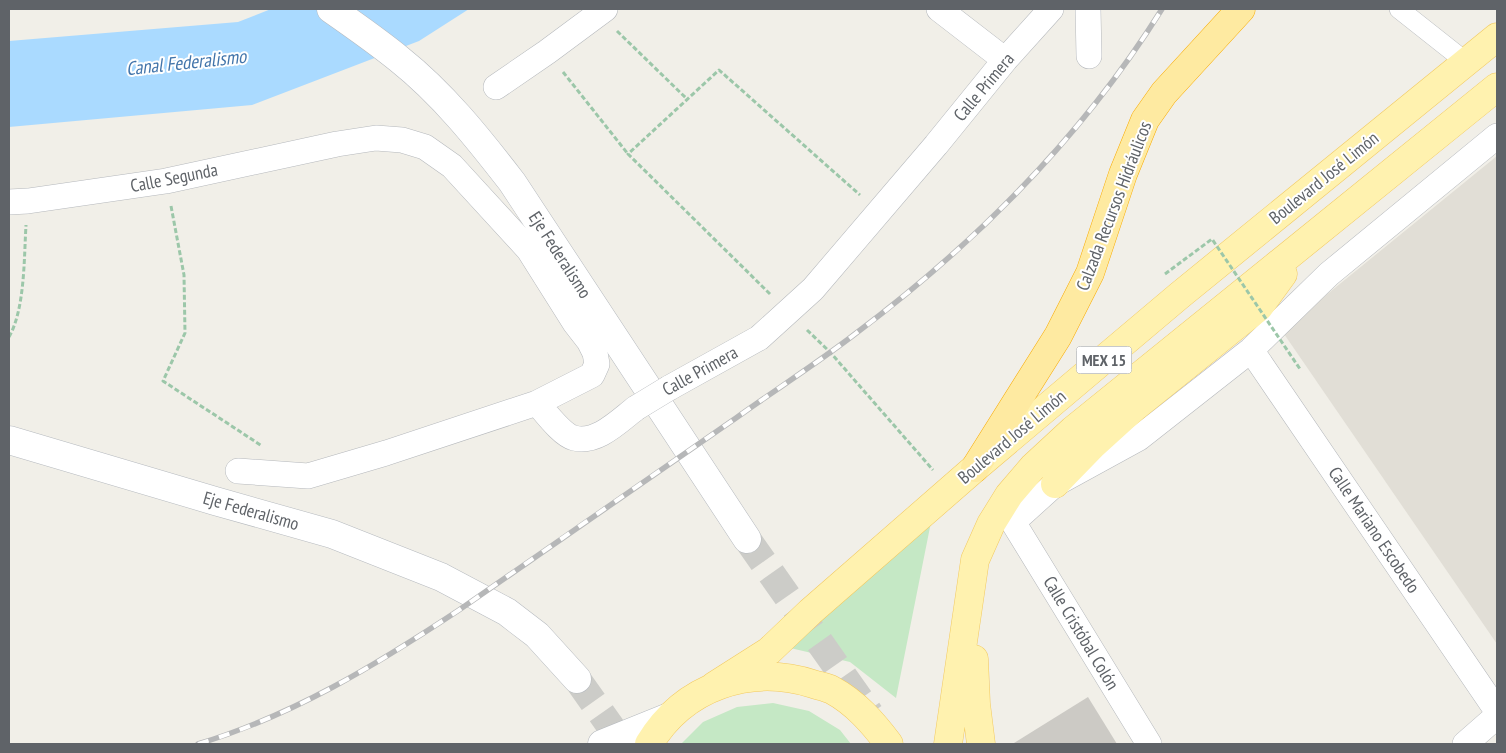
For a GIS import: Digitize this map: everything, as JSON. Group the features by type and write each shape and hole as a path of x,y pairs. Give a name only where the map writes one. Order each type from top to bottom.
{"highway":[{"name":"Calzada Recursos Hidráulicos","path":"975,468 1058,336 1090,273 1123,174 1146,120 1164,93 1241,9"}],"main road":[{"name":"Eje Federalismo","path":"331,9 400,59 477,136 512,182 747,539"},
{"name":"Boulevard José Limón","path":"714,686 769,651 810,612 975,468 1180,295 1497,37"},
{"name":"Boulevard José Limón","path":"948,744 975,560 987,533 1009,495 1033,467 1073,430 1497,87"},
{"path":"1055,484 1092,446 1136,406 1259,307 1320,231"},
{"name":"Eje Federalismo","path":"9,440 332,534 442,577 507,612 537,635 577,679"},
{"path":"968,614 974,649 976,704 981,744"},
{"path":"649,744 670,717 691,699 714,686 753,676 793,678 831,690 864,713 889,744"},
{"path":"602,744 670,717"}],"street":[{"path":"939,9 1005,60"},
{"name":"Calle Primera","path":"537,403 561,429 573,438 589,439 605,431 636,408 669,388 759,338 814,289 1005,60 1051,9"},
{"path":"1088,9 1089,56"},
{"path":"1399,9 1466,62"},
{"path":"496,86 548,52 602,11"},
{"path":"1055,484 1139,438 1251,350 1329,274 1497,136"},
{"name":"Calle Segunda","path":"18,202 166,181 337,144 376,138 402,140 425,147 452,166 528,250 574,322 590,341 597,364 592,375 537,403"},
{"name":"Calle Mariano Escobedo","path":"1251,350 1497,711"},
{"path":"238,471 308,476 386,453 537,403"},
{"name":"Calle Cristóbal Colón","path":"1055,484 1014,522 1149,744"},
{"path":"1465,744 1497,716"}],"path":[{"path":"602,11 688,100"},
{"path":"548,52 628,154 830,352 950,490"},
{"path":"628,154 719,70 880,212"},
{"path":"166,181 184,275 184,334 164,381 268,450"},
{"path":"9,338 21,295 18,202"},
{"path":"1165,274 1212,239 1300,369"}],"shaded area":[{"path":"1497,156 1497,644 1282,331"}],"green space":[{"path":"932,517 896,698 850,662 786,647"},
{"path":"773,703 809,711 840,730 851,744 681,744 703,722 737,707"}],"water":[{"name":"Canal Federalismo","path":"271,9 469,9 419,41 252,105 9,127 9,41 238,22"}],"building":[{"path":"1088,697 1117,744 1014,744 1014,743"}],"tunnel":[{"path":"747,539 870,714"},
{"path":"577,679 623,744"}],"railway":[{"path":"198,744 268,719 333,687 397,650 459,610 855,334 942,263 1024,186 1097,101 1131,56 1162,9"}]}
